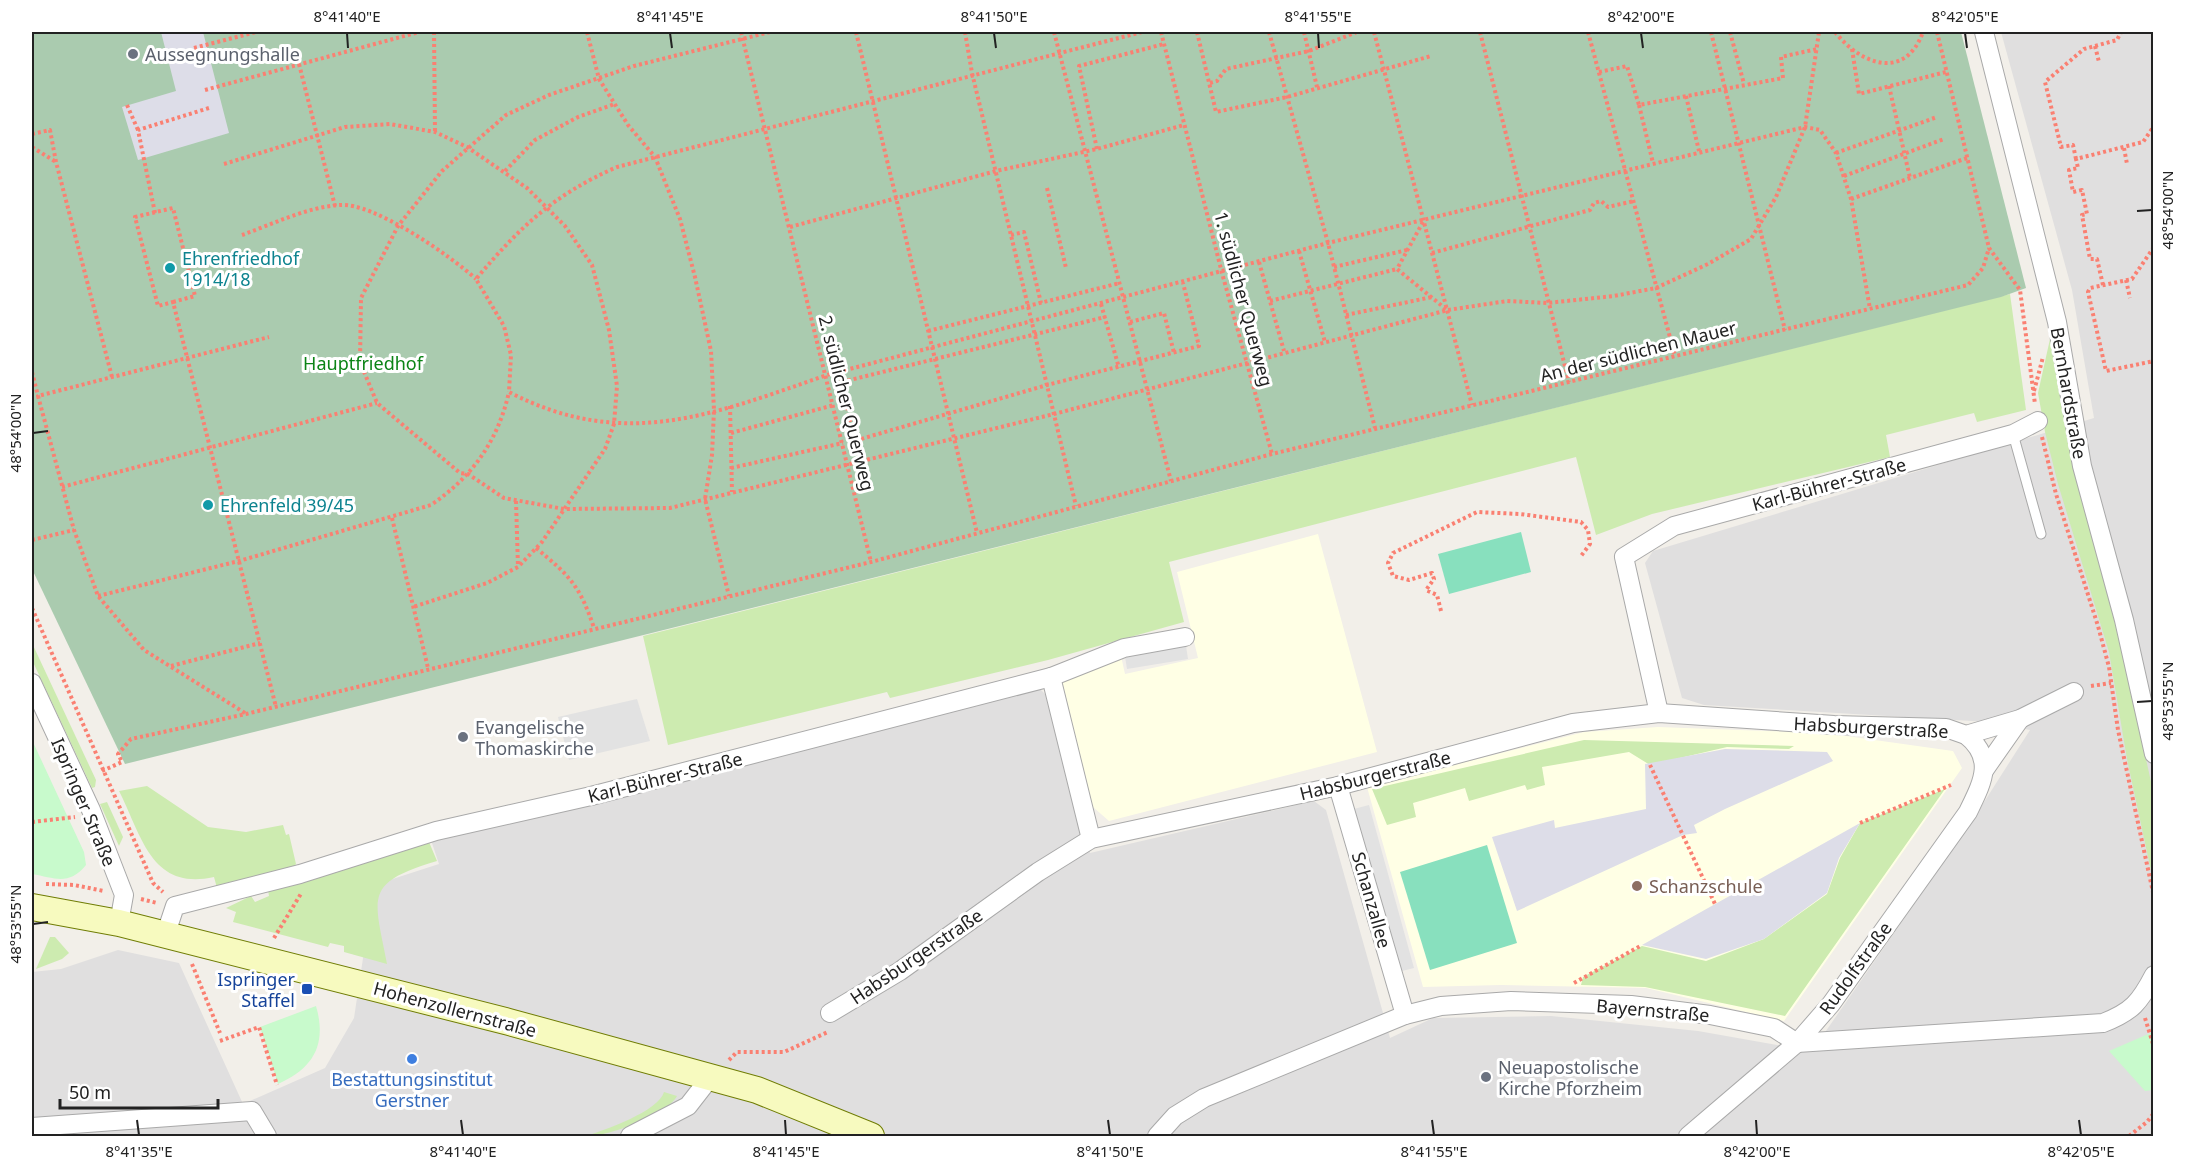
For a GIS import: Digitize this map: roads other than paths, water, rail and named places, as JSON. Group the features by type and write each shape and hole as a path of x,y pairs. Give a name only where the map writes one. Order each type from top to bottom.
{"main road":[{"name":"Hohenzollernstraße","path":"32,907 118,923 509,1022 709,1079 756,1090 871,1137"}],"street":[{"name":"Bernhardstraße","path":"1984,32 2057,322 2082,466 2124,620 2154,754"},
{"name":"Karl-Bührer-Straße","path":"1659,713 1624,557 1674,526 2013,434 2038,421"},
{"name":"Karl-Bührer-Straße","path":"165,936 175,906 300,874 436,831 591,796 1051,677 1124,648 1185,637"},
{"path":"1051,677 1091,839"},
{"name":"Ispringer Straße","path":"32,683 91,810 120,885 123,895 118,923"},
{"name":"Habsburgerstraße","path":"830,1013 900,971 1038,872 1091,839 1338,786 1573,723 1659,713 1834,725 1946,729 1966,735 2020,719 2074,692"},
{"name":"Rudolfstraße","path":"1688,1137 1797,1043 1831,1004 1968,812 1980,788 1984,769 2020,719"},
{"path":"1966,735 1978,744 1983,756 1984,769"},
{"name":"Schanzallee","path":"1338,786 1405,1015"},
{"path":"1797,1043 2103,1023 2123,1016 2140,1000 2154,975"},
{"name":"Bayernstraße","path":"1157,1137 1175,1116 1204,1098 1405,1015 1441,1006 1488,1003 1631,1005 1710,1015 1774,1028 1797,1043"},
{"path":"630,1137 688,1106 709,1079"},
{"path":"32,1127 252,1110 267,1137"}],"lane":[{"path":"2013,434 2041,534"}],"place":[{"name":"Aussegnungshalle","path":"133,54"},
{"name":"Ehrenfriedhof 1914/18","path":"170,268"},
{"name":"Ehrenfeld 39/45","path":"208,505"},
{"name":"Evangelische Thomaskirche","path":"463,737"},
{"name":"Schanzschule","path":"1637,886"},
{"name":"Ispringer Staffel","path":"307,989"},
{"name":"Bestattungsinstitut Gerstner","path":"412,1059"},
{"name":"Neuapostolische Kirche Pforzheim","path":"1486,1077"}],"park label":[{"name":"Hauptfriedhof","path":"363,363"}]}
